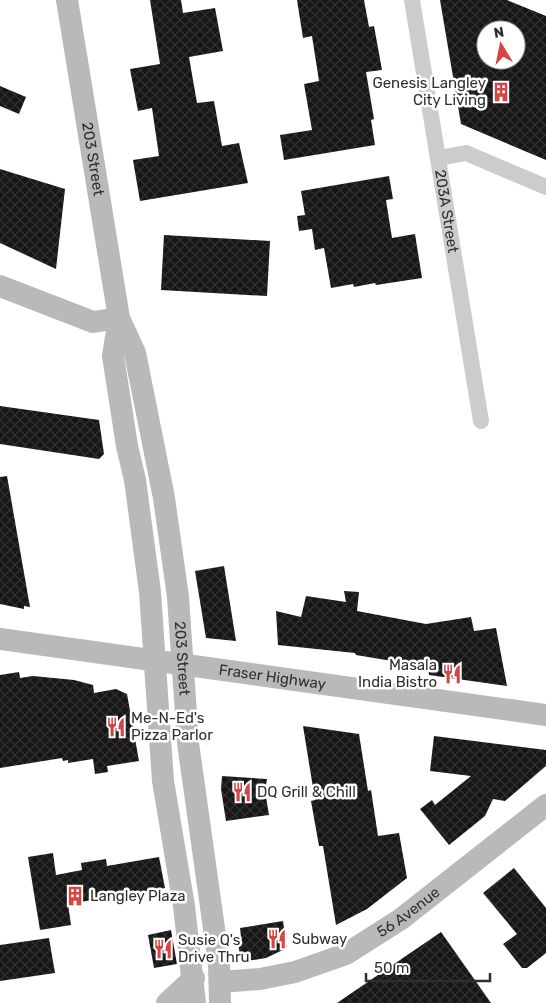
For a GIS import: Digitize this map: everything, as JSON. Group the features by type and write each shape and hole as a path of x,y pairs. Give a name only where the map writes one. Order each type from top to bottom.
{"main road":[{"name":"203 Street","path":"67,0 119,318 135,353 164,498 178,596 188,743 220,993"},
{"path":"0,286 93,322 119,318"},
{"name":"203 Street","path":"119,318 113,356 127,446 135,480 149,582 163,780 194,978 195,1003"},
{"name":"Fraser Highway","path":"0,639 546,715"},
{"name":"56 Avenue","path":"220,993 260,979 296,972 346,954 401,919 546,805"},
{"path":"167,1003 194,978"}],"street":[{"name":"203A Street","path":"412,0 482,421"},
{"path":"439,158 466,153 546,187"}],"building":[{"path":"150,0 181,0 183,13 215,8 223,51 189,57 197,103 214,101 222,146 239,143 248,183 140,201 133,160 159,156 152,108 138,111 130,69 160,64"},
{"path":"297,0 364,0 369,27 374,26 382,70 366,72 374,119 371,120 375,145 284,160 280,135 312,130 304,84 319,81 312,36 303,38"},
{"name":"Genesis Langley City Living","path":"440,0 507,0 546,16 546,160 461,124"},
{"path":"0,86 26,97 19,114 0,106"},
{"path":"0,169 65,189 56,269 0,243"},
{"path":"389,176 393,199 386,200 392,238 415,234 422,278 376,285 375,283 354,287 353,284 331,288 324,248 315,250 312,229 299,231 297,216 305,215 301,191"},
{"path":"164,235 270,241 267,296 161,290"},
{"path":"0,406 99,420 104,454 99,459 0,444"},
{"path":"7,476 30,607 24,606 24,609 0,604 0,477"},
{"path":"224,566 236,641 206,638 195,571"},
{"path":"344,591 359,592 357,611 426,624 471,617 474,631 496,628 507,686 429,675 428,667 356,655 355,653 278,645 276,611 301,617 306,596 346,602"},
{"path":"19,672 20,678 33,676 74,680 93,685 94,693 116,689 127,694 139,761 107,766 108,772 95,774 93,759 68,763 68,760 63,761 62,758 0,768 0,675"},
{"path":"303,726 359,734 368,791 371,790 378,836 399,833 407,878 367,909 336,925 323,846 319,846 311,801 315,800"},
{"path":"434,736 546,750 546,766 505,801 493,799 485,816 449,845 420,809 432,800 435,805 471,776 430,771"},
{"path":"222,776 267,779 265,791 269,815 226,821 221,789"},
{"name":"Langley Plaza","path":"53,853 56,875 82,870 81,863 106,859 107,866 159,857 165,888 68,904 71,925 40,930 28,857"},
{"path":"514,868 546,908 546,953 527,968 522,968 503,944 517,934 483,893"},
{"path":"283,921 287,948 266,958 241,962 237,937 241,937 240,928"},
{"name":"Susie Q's Drive Thru","path":"171,930 177,964 154,968 148,935"},
{"path":"441,932 491,1003 337,1003"},
{"path":"49,938 55,973 0,981 0,945"}],"place":[{"name":"Genesis Langley City Living","path":"501,92"},
{"name":"Masala India Bistro","path":"452,674"},
{"name":"Me-N-Ed's Pizza Parlor","path":"116,727"},
{"name":"DQ Grill & Chill","path":"242,792"},
{"name":"Langley Plaza","path":"75,896"},
{"name":"Subway","path":"277,939"},
{"name":"Susie Q's Drive Thru","path":"163,949"}]}
